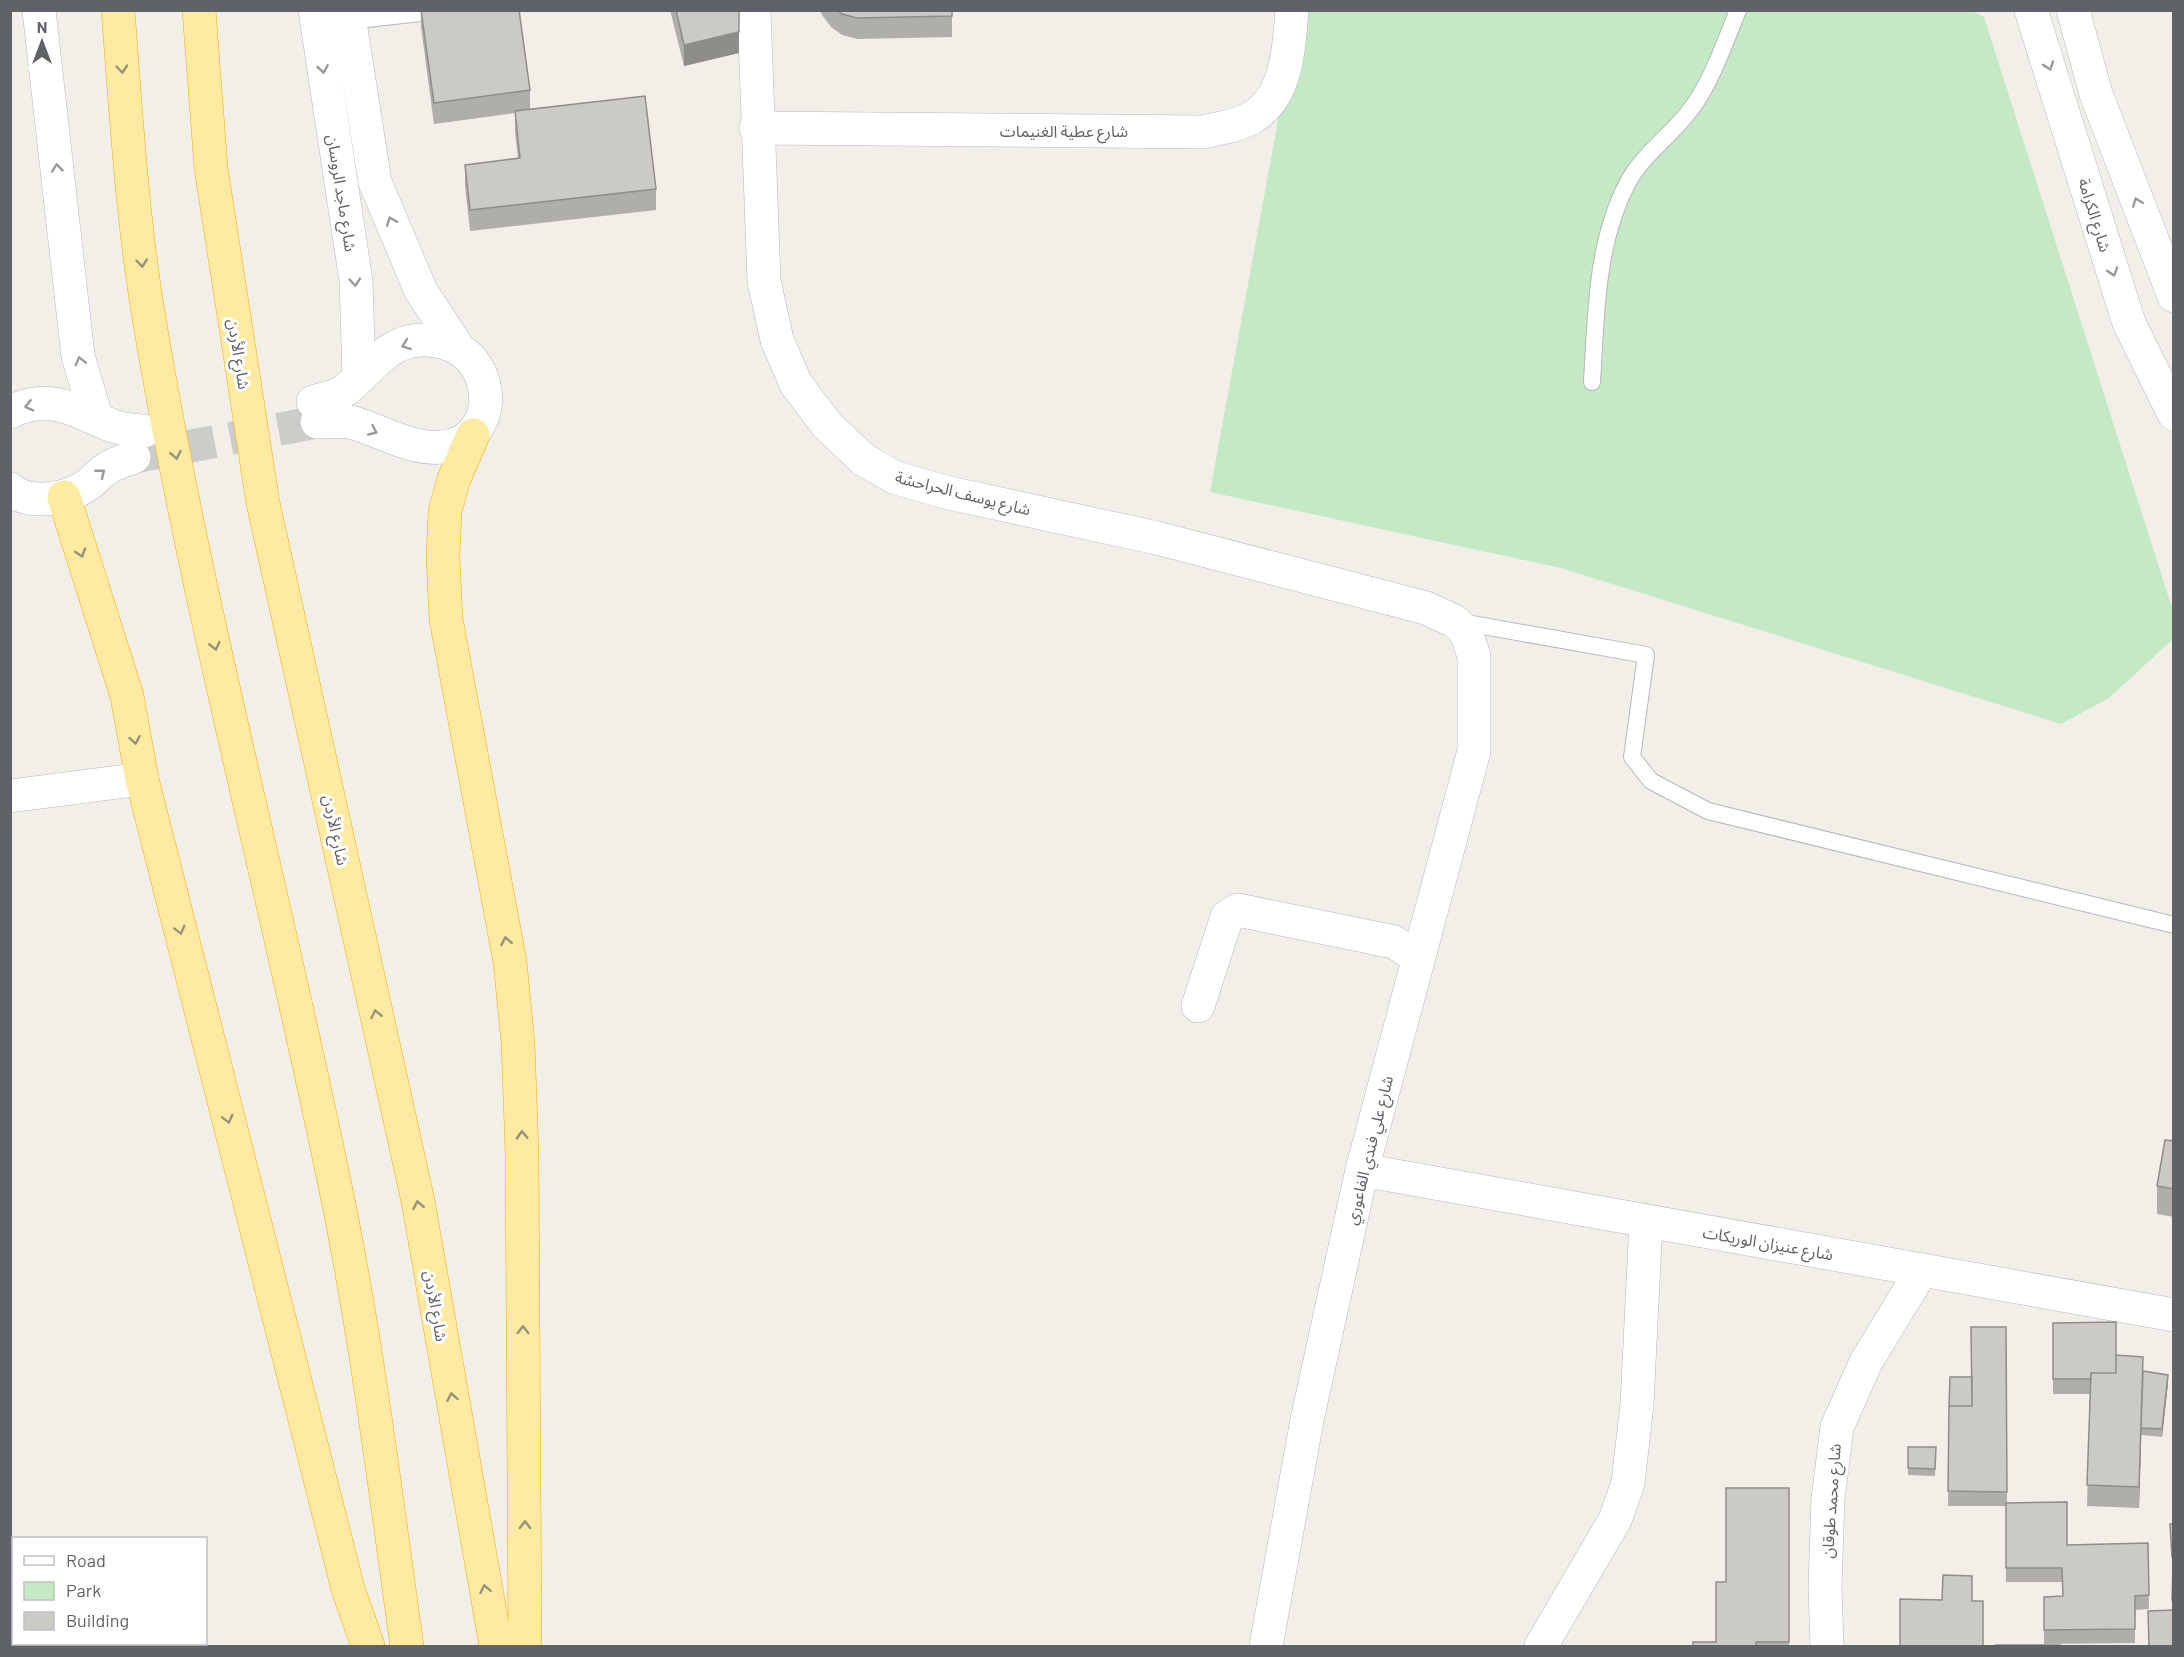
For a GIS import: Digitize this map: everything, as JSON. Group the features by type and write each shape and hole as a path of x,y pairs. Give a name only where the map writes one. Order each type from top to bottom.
{"highway":[{"path":"118,10 127,129 148,315 202,591 334,1179 380,1447 407,1647"},
{"name":"شارع الأردن","path":"199,10 211,168 263,503 418,1201 496,1647"},
{"path":"473,435 454,479 445,511 442,557 446,619 510,962 518,1043 522,1153 525,1647"},
{"path":"64,497 127,696 141,779 348,1589 368,1647"}],"street":[{"path":"39,10 78,356 96,417"},
{"name":"شارع ماجد الروسان","path":"315,10 356,281 359,376"},
{"name":"شارع يوسف الحراحشة","path":"754,10 756,128 764,281 777,340 796,384 827,425 864,460 896,478 949,493 1157,538 1426,608 1454,621"},
{"name":"شارع عطية الغنيمات","path":"756,128 1203,132 1234,125 1254,116 1274,93 1287,64 1292,10"},
{"path":"2073,10 2096,94 2174,296"},
{"name":"شارع الكرامة","path":"2029,13 2128,324 2174,414"},
{"name":"شارع ماجد الروسان","path":"348,16 375,182 421,291 457,346 474,362 485,384 484,411 473,435"},
{"path":"457,346 433,342 411,342 385,354 342,392 315,412 356,423 413,445 449,447 473,435"},
{"path":"10,412 25,405 54,402 96,417 118,428 139,444 86,486 64,497 36,498 16,494 10,489"},
{"name":"شارع علي فندي الفاعوري","path":"1266,1647 1307,1420 1362,1170 1417,957 1474,751 1474,656 1466,632 1454,621"},
{"path":"10,796 141,779"},
{"path":"1198,1006 1227,917 1238,910 1394,942 1417,957"},
{"name":"شارع عنيزان الوريكات","path":"1362,1170 2174,1315"},
{"path":"1541,1647 1615,1520 1628,1483 1636,1404 1646,1222"},
{"name":"شارع محمد طوقان","path":"1827,1647 1825,1586 1828,1499 1837,1427 1866,1362 1922,1270"}],"lane":[{"path":"348,16 447,10"},
{"path":"1592,382 1596,310 1609,224 1629,180 1659,141 1692,109 1723,47 1738,10"},
{"path":"1454,621 1646,655 1632,757 1651,781 1708,811 2174,925"}],"green space":[{"path":"1298,11 1972,11 1984,17 2173,611 2173,639 2109,698 2061,724 1561,568 1210,492"}],"building":[{"path":"421,10 519,10 530,90 434,103"},
{"path":"676,10 739,10 739,32 684,45"},
{"path":"837,10 952,10 952,16 857,18 842,14"},
{"path":"645,96 656,189 470,210 465,165 520,158 515,111"},
{"path":"2165,1140 2174,1141 2174,1189 2157,1186"},
{"path":"2116,1322 2116,1373 2091,1373 2091,1379 2053,1379 2053,1323"},
{"path":"1971,1327 2006,1327 2007,1492 1948,1491 1949,1406 1972,1406"},
{"path":"2116,1355 2143,1357 2139,1487 2087,1485 2091,1373 2116,1373"},
{"path":"2143,1371 2168,1375 2162,1429 2141,1428"},
{"path":"1950,1377 1972,1377 1972,1406 1949,1406"},
{"path":"1908,1447 1936,1447 1935,1469 1908,1468"},
{"path":"1726,1488 1789,1488 1789,1642 1756,1642 1756,1647 1693,1647 1693,1642 1716,1642 1716,1582 1726,1582"},
{"path":"2067,1502 2067,1545 2148,1543 2149,1595 2135,1596 2135,1629 2044,1630 2044,1597 2063,1596 2062,1568 2006,1568 2006,1503"},
{"path":"2170,1524 2174,1524 2174,1557 2172,1557"},
{"path":"2173,1567 2174,1600 2172,1600"},
{"path":"1943,1575 1972,1576 1972,1601 1983,1601 1983,1647 1900,1646 1900,1599 1942,1600"},
{"path":"2174,1610 2174,1647 2149,1647 2148,1611"},
{"path":"1996,1645 2060,1645 2060,1647 1996,1647"}],"tunnel":[{"path":"134,457 317,422"}]}
